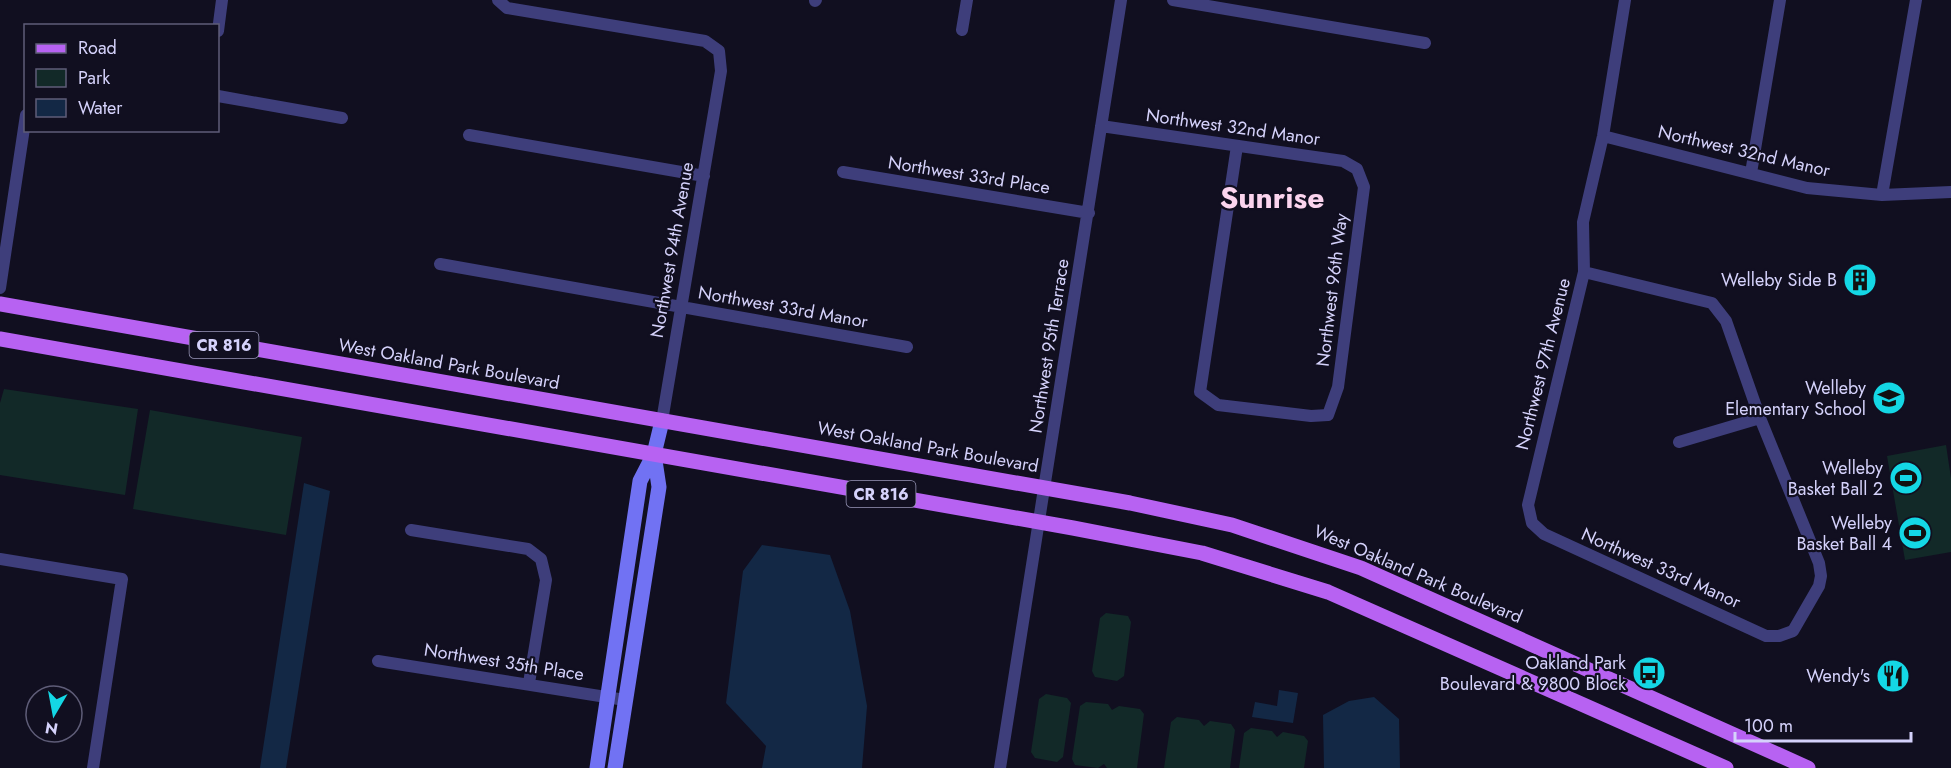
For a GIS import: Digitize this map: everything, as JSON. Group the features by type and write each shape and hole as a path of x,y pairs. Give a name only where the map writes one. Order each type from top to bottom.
{"main road":[{"name":"West Oakland Park Boulevard","path":"0,304 1045,488 1232,525 1361,568 1808,768"},
{"name":"CR 816","path":"0,339 1037,521 1202,553 1328,592 1726,768"}],"street":[{"path":"219,24 222,0"},
{"name":"Northwest 94th Avenue","path":"498,0 507,8 705,41 719,51 721,71 682,307 662,421 654,454 640,481 597,768"},
{"path":"962,30 967,0"},
{"name":"Northwest 95th Terrace","path":"1000,768 1037,521 1045,488 1121,0"},
{"path":"1173,0 1425,43"},
{"name":"Northwest 97th Avenue","path":"1532,523 1528,505 1584,272 1583,222 1603,136 1625,0"},
{"path":"1751,173 1780,0"},
{"path":"1882,195 1916,0"},
{"path":"219,96 342,118"},
{"name":"Northwest 32nd Manor","path":"1101,126 1343,161 1358,169"},
{"path":"0,288 24,128"},
{"path":"469,135 704,176"},
{"name":"Northwest 32nd Manor","path":"1603,136 1808,188 1882,195 1951,192"},
{"name":"Northwest 96th Way","path":"1238,146 1200,392 1218,405 1311,416 1328,415 1338,387 1364,187 1358,169"},
{"name":"Northwest 33rd Place","path":"843,172 1089,213"},
{"name":"Northwest 33rd Manor","path":"440,264 907,347"},
{"path":"1584,272 1712,303 1726,321 1760,418 1679,442"},
{"name":"Northwest 33rd Manor","path":"1532,523 1544,534 1767,636 1779,636 1793,631 1819,586 1821,576 1819,563 1760,418"},
{"name":"Northwest 94th Avenue","path":"615,768 659,487 654,454"},
{"path":"411,530 528,549 541,559 546,580 529,683"},
{"path":"0,559 122,579 93,768"},
{"name":"Northwest 35th Place","path":"378,661 529,683 625,700"}],"green space":[{"path":"4,389 138,409 125,495 0,475 0,403"},
{"path":"150,410 302,437 286,535 133,509"},
{"path":"1946,445 1951,478 1951,552 1905,560 1887,456"},
{"path":"1106,613 1128,616 1131,622 1124,676 1117,681 1095,677 1092,671 1100,618"},
{"path":"1046,694 1067,698 1071,703 1063,757 1057,762 1035,758 1031,752 1039,699"},
{"path":"1086,702 1108,704 1112,710 1119,706 1140,709 1144,714 1137,768 1107,768 1104,764 1098,768 1075,765 1072,759 1080,706"},
{"path":"1177,717 1199,720 1204,726 1210,721 1231,724 1235,730 1230,768 1164,768 1171,722"},
{"path":"1251,728 1272,731 1277,737 1283,732 1304,736 1308,741 1304,768 1239,768 1244,733"}],"water":[{"path":"304,483 330,491 286,768 260,768"},
{"path":"762,545 830,555 850,611 867,706 862,768 762,768 766,746 726,703 743,571"},
{"path":"1279,690 1298,693 1293,723 1252,717 1255,702 1277,706"},
{"path":"1374,697 1399,719 1400,768 1324,768 1323,715 1349,701"}],"place":[{"name":"Welleby Side B","path":"1860,280"},
{"name":"Welleby Elementary School","path":"1889,398"},
{"name":"Welleby Basket Ball 2","path":"1906,478"},
{"name":"Welleby Basket Ball 4","path":"1915,533"},
{"name":"Oakland Park Boulevard & 9800 Block","path":"1649,673"},
{"name":"Wendy's","path":"1893,676"}],"district":[{"name":"Sunrise","path":"1272,197"}]}
